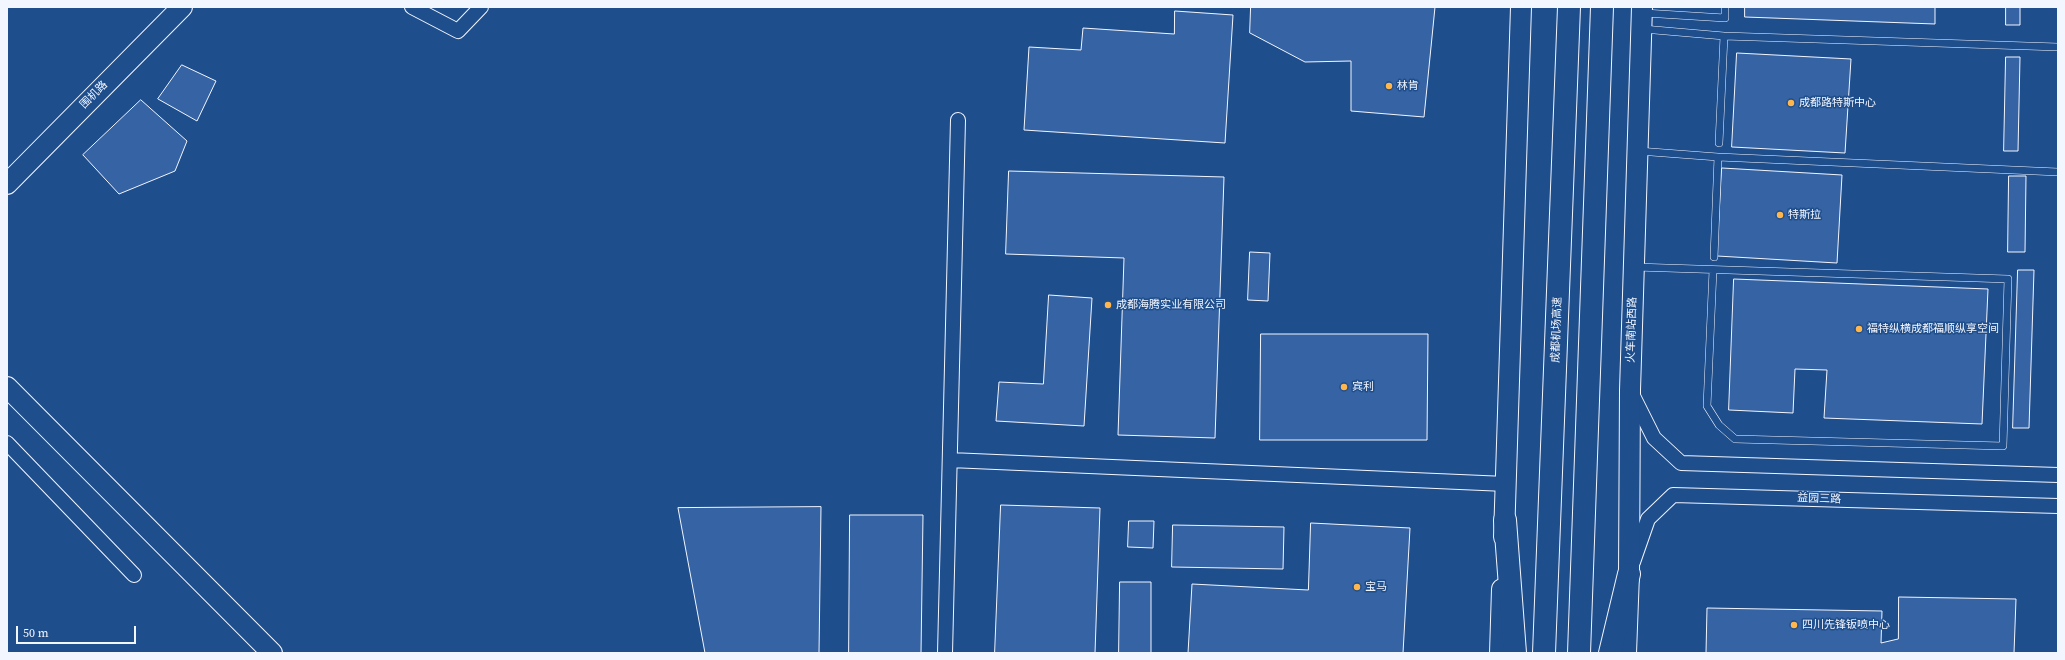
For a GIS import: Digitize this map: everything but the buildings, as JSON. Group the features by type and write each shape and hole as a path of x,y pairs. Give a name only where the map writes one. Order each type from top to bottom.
{"highway":[{"name":"成都机场高速","path":"1544,653 1569,7"},
{"path":"1579,653 1602,7"},
{"path":"1505,520 1515,653"},
{"path":"1610,653 1629,574"}],"main road":[{"name":"围机路","path":"7,184 182,7"},
{"path":"1500,653 1522,7"},
{"name":"火车南站西路","path":"1626,653 1629,574 1630,390 1642,16"},
{"path":"7,387 272,653"}],"street":[{"path":"412,7 458,31 481,7"},
{"path":"945,653 958,120"},
{"path":"1630,390 1654,438 1681,463 2058,475"},
{"path":"7,443 134,575"},
{"path":"950,460 1506,484"},
{"name":"益园三路","path":"1629,574 1648,519 1673,495 2058,506"}],"lane":[{"path":"1642,16 1725,18 1725,7"},
{"path":"1642,16 1724,36 2058,47"},
{"path":"1719,143 1724,36"},
{"path":"1638,151 1718,157 2058,172"},
{"path":"1714,257 1718,157"},
{"path":"1634,267 2008,279 2003,446 1735,439 1719,424 1707,406 1713,270"}],"place":[{"name":"林肯","path":"1389,86"},
{"name":"成都路特斯中心","path":"1791,103"},
{"name":"特斯拉","path":"1780,215"},
{"name":"成都海腾实业有限公司","path":"1108,305"},
{"name":"福特纵横成都福顺纵享空间","path":"1859,329"},
{"name":"宾利","path":"1344,387"},
{"name":"宝马","path":"1357,587"},
{"name":"四川先锋钣喷中心","path":"1794,625"}]}
